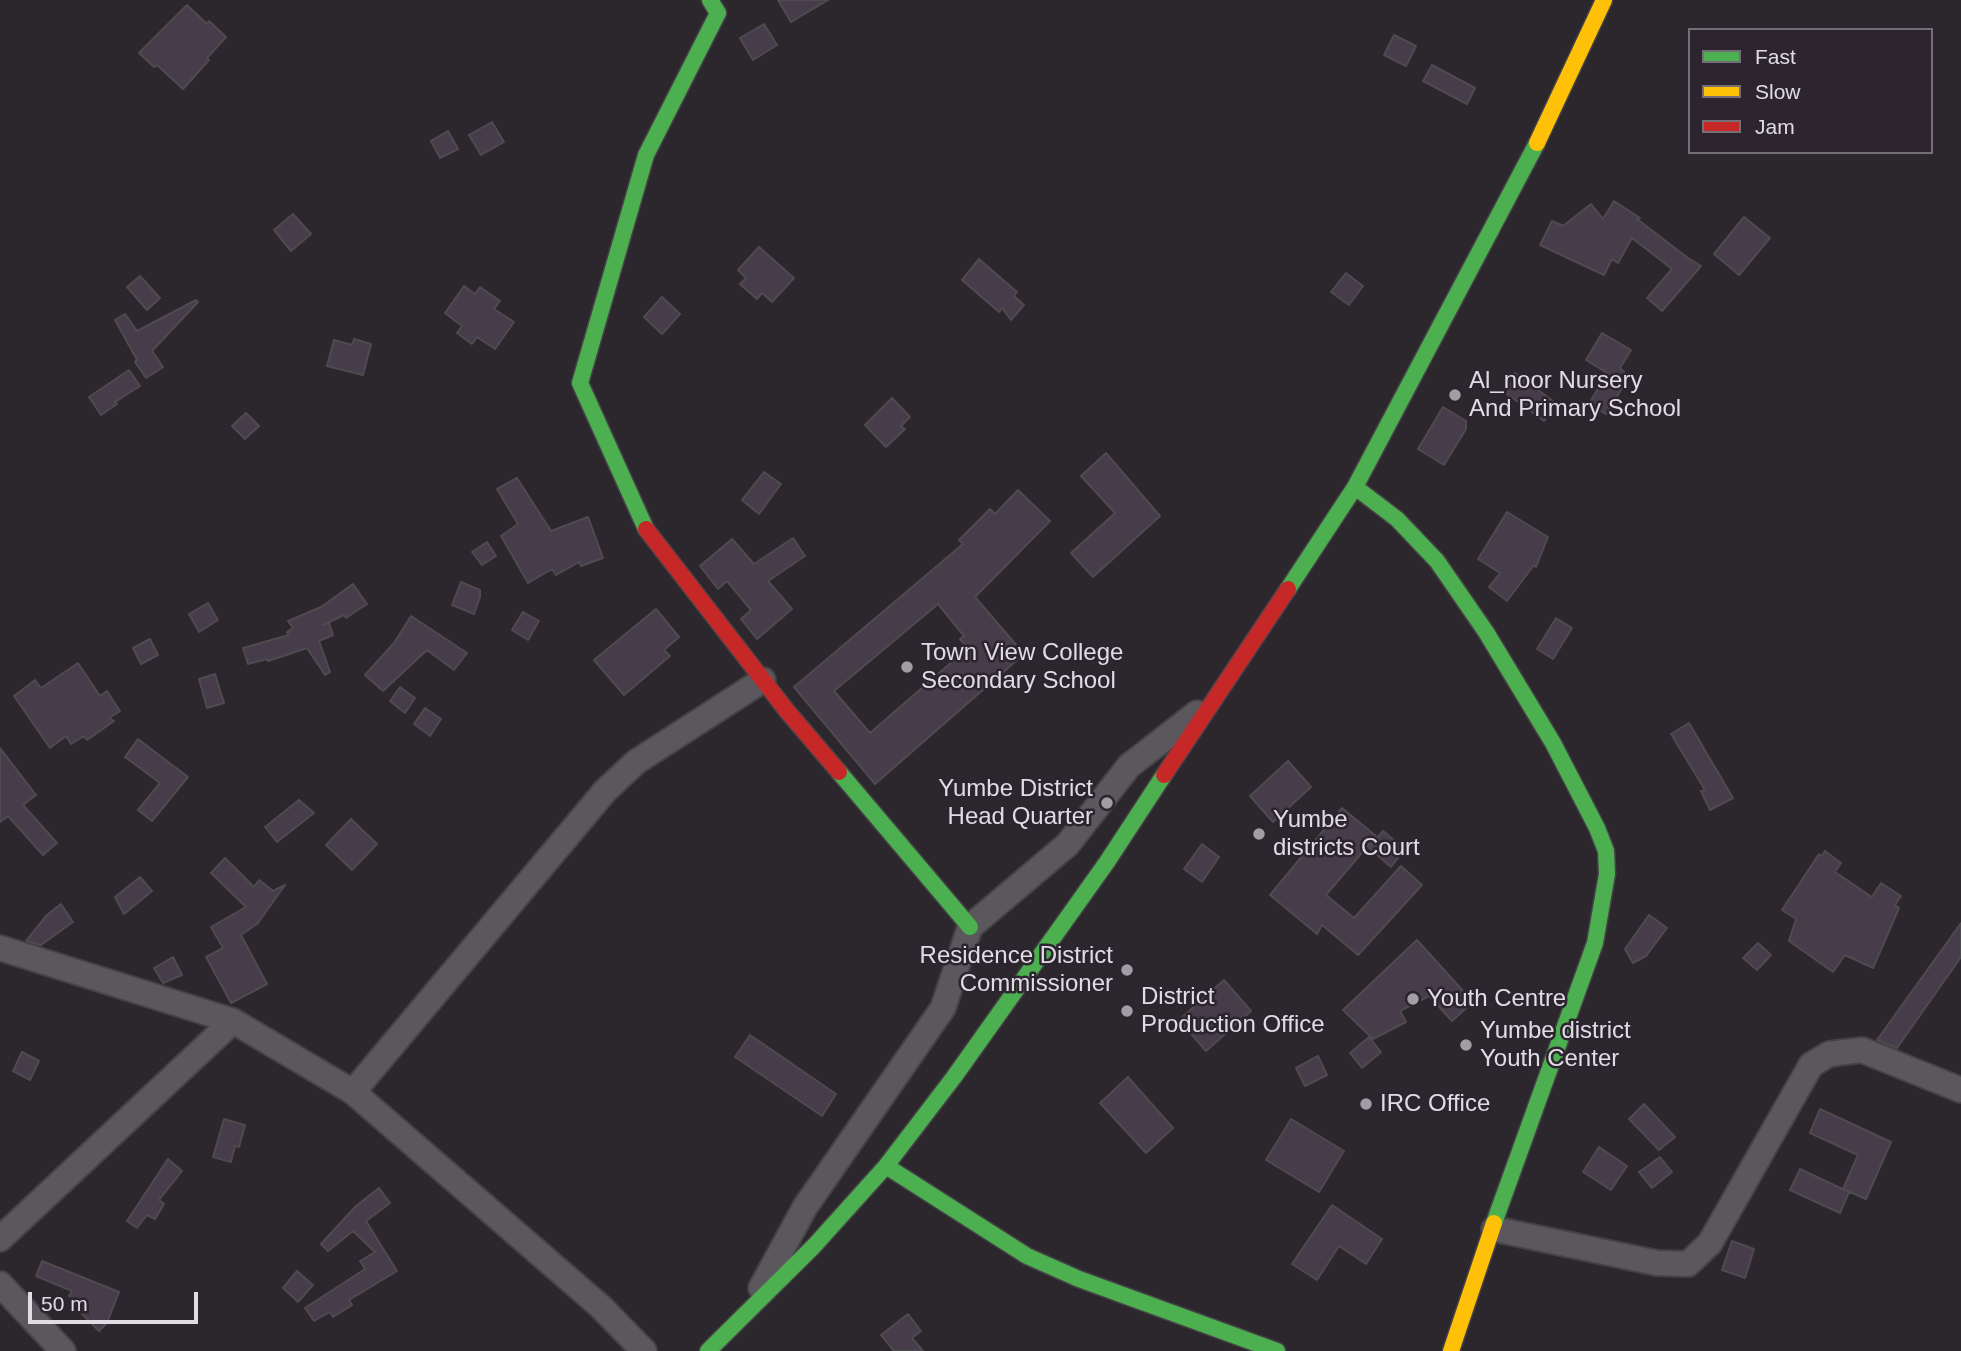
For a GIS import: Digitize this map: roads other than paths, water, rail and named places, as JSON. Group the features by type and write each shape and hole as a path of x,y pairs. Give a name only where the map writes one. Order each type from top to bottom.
{"street":[{"path":"710,0 718,13 646,155 580,383 644,526 787,712 971,927"},
{"path":"708,1351 814,1246 886,1166 954,1077 1107,862 1355,487 1545,128 1604,0"},
{"path":"1355,487 1397,519 1437,561 1486,632 1553,743 1598,828 1606,851 1607,874 1595,943 1568,1023 1517,1156 1451,1351"},
{"path":"353,1092 605,791 636,762 763,680"},
{"path":"749,1311 805,1207 943,1008 971,927 1068,845 1129,766 1212,702"},
{"path":"0,947 233,1021 353,1092 601,1307 644,1351"},
{"path":"0,1239 233,1021"},
{"path":"1494,1230 1657,1263 1688,1264 1710,1243 1811,1065 1829,1054 1862,1050 1961,1090"},
{"path":"886,1166 1027,1256 1079,1279 1277,1351"},
{"path":"0,1284 63,1351"}],"place":[{"name":"Al_noor Nursery And Primary School","path":"1455,395"},
{"name":"Town View College Secondary School","path":"907,667"},
{"name":"Yumbe District Head Quarter","path":"1107,803"},
{"name":"Yumbe districts Court","path":"1259,834"},
{"name":"Residence District Commissioner","path":"1127,970"},
{"name":"Youth Centre","path":"1413,999"},
{"name":"District Production Office","path":"1127,1011"},
{"name":"Yumbe district Youth Center","path":"1466,1045"},
{"name":"IRC Office","path":"1366,1104"}]}
